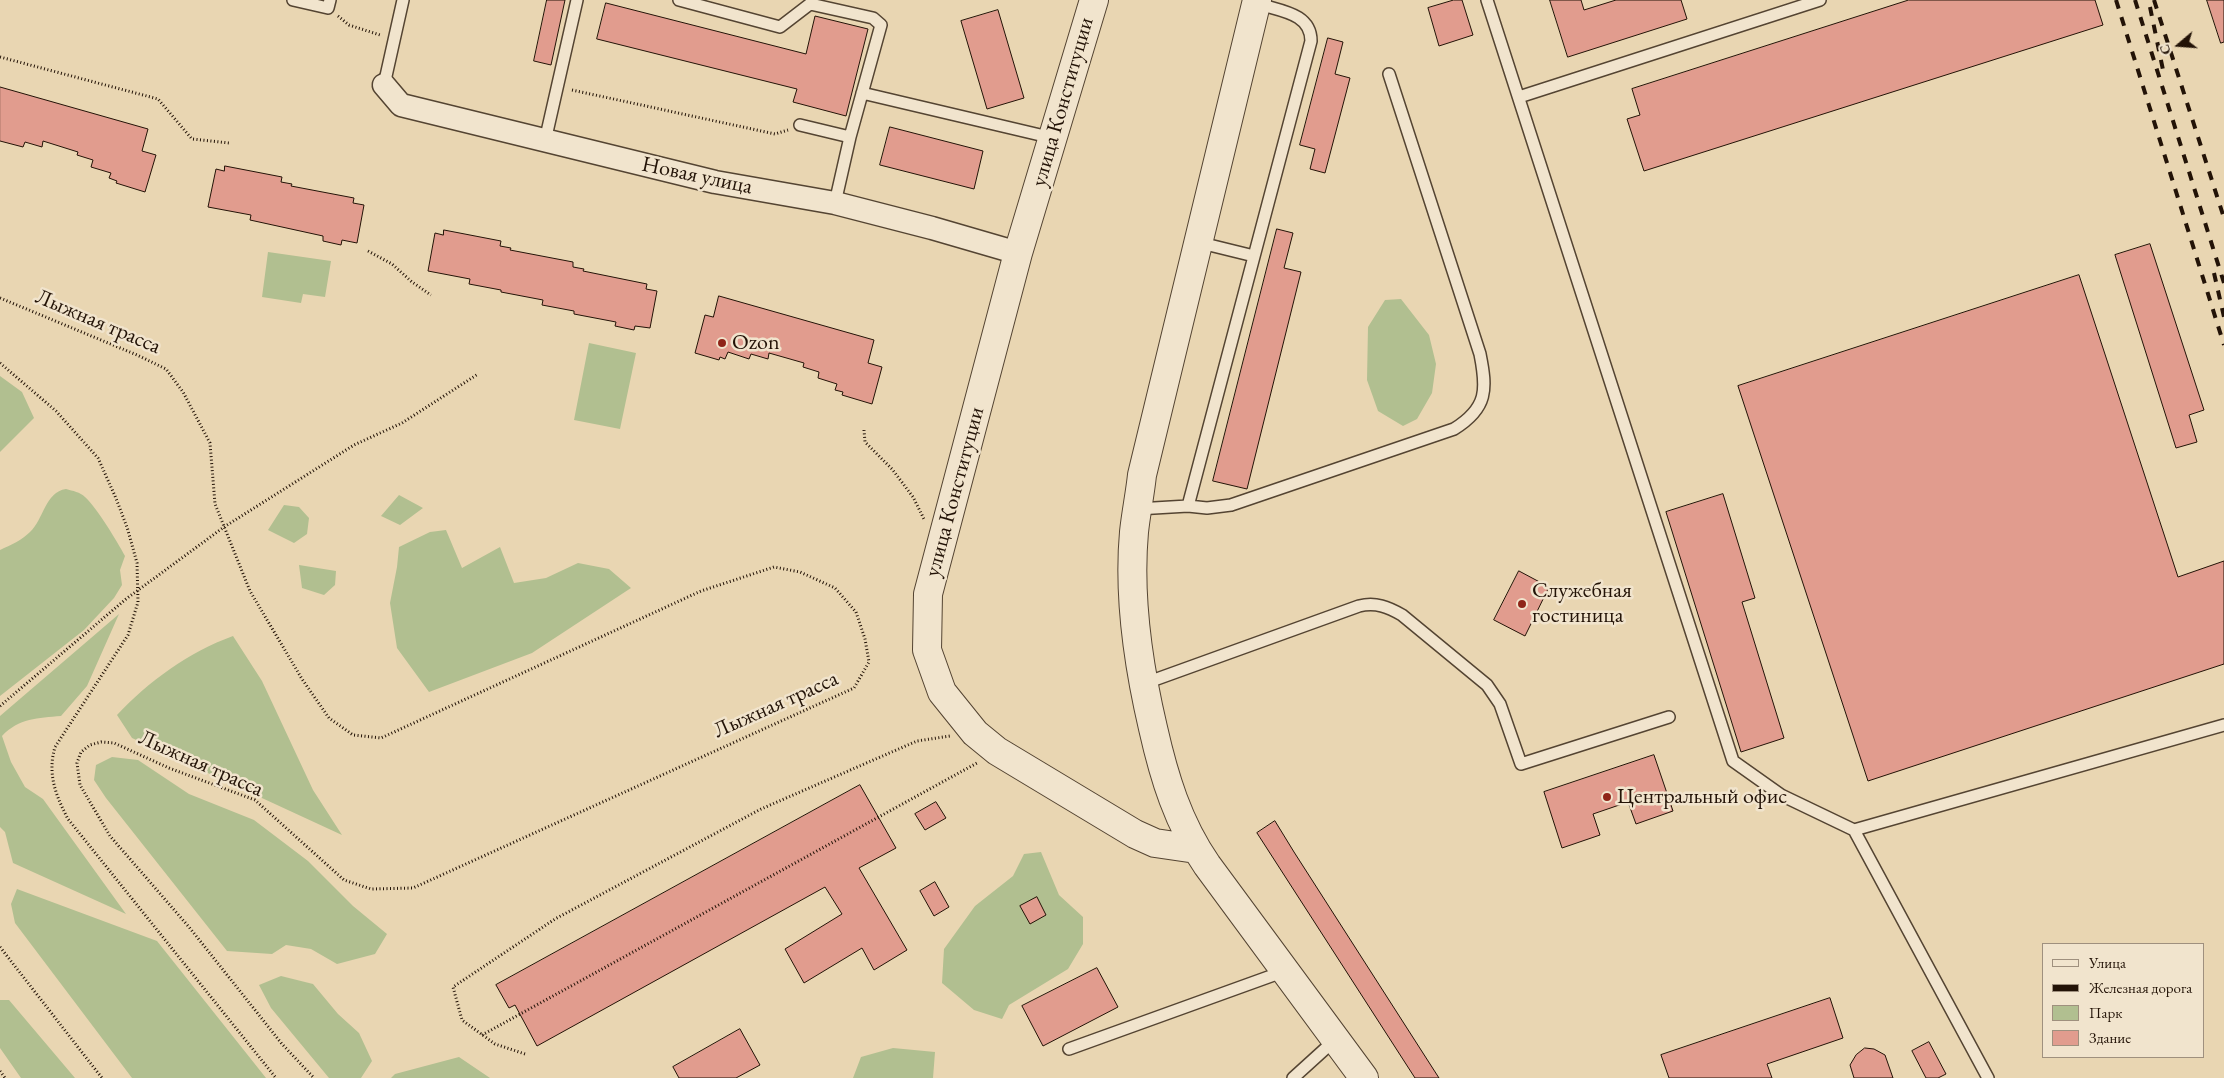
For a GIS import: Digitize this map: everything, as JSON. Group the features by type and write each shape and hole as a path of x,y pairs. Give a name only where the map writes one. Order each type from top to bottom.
{"street":[{"name":"улица Конституции","path":"1094,0 1018,253 928,594 927,650 942,692 975,733 997,751 1135,834 1155,843 1196,849"},
{"path":"1256,2 1150,438 1137,509 1133,561 1134,620 1143,684 1167,784 1186,832 1196,849 1364,1078"},
{"name":"Новая улица","path":"384,85 401,104 715,182 835,203 1018,253"}],"lane":[{"path":"293,0 329,4"},
{"path":"384,85 403,0"},
{"path":"545,141 576,0"},
{"path":"679,0 780,27 810,4 873,18 881,25 850,137 835,203"},
{"path":"1487,0 1733,761 1781,795 1854,830 1988,1078"},
{"path":"1519,97 1820,0"},
{"path":"1188,506 1311,41 1311,33 1302,18 1256,2"},
{"path":"1137,509 1188,506 1207,508 1231,505 1454,429 1467,421 1478,410 1484,395 1484,376 1480,354 1389,74"},
{"path":"862,93 1054,138"},
{"path":"800,125 850,137"},
{"path":"1198,242 1254,256"},
{"path":"1143,684 1370,603 1391,609 1402,616 1487,685 1500,704 1521,764 1669,717"},
{"path":"1854,830 2224,725"},
{"path":"1069,1050 1286,970"},
{"path":"1293,1078 1336,1039"}],"path":[{"path":"329,4 349,25 394,39"},
{"path":"0,56 158,99 192,139 229,142"},
{"path":"557,86 775,134 800,125"},
{"path":"368,251 392,264 412,282 431,295"},
{"name":"Лыжная трасса","path":"0,298 166,369 183,392 210,443 214,504 250,591 302,679 329,718 352,735 381,738 701,591 774,567 800,572 835,588 856,612 865,639 868,662 854,688 413,888 371,889 344,880 255,800 169,768 114,743 101,742 81,752 77,763 80,786 110,836 189,927 282,1044 314,1078"},
{"path":"0,363 56,411 98,458 127,527 137,563 138,602 128,635 55,747 51,760 56,797 68,820 276,1078"},
{"path":"0,706 138,590 224,527 354,445 402,423 478,374"},
{"path":"864,430 865,442 892,469 913,497 924,518 943,538"},
{"path":"526,1054 495,1044 462,1020 453,987 555,919 761,809 917,741 975,733"},
{"path":"482,1035 997,751"},
{"path":"0,947 102,1078"},
{"path":"0,1071 5,1078"}],"green space":[{"path":"268,252 331,261 325,297 303,294 301,303 262,297"},
{"path":"1401,299 1429,335 1436,364 1432,393 1417,419 1403,426 1378,411 1367,380 1368,327 1385,300"},
{"path":"589,343 636,353 620,429 574,420"},
{"path":"0,376 22,392 34,418 0,452"},
{"path":"66,489 79,493 90,502 117,542 125,556 120,570 122,585 114,598 84,630 0,696 0,550 20,540 30,532 35,527 53,495"},
{"path":"399,495 423,508 400,525 381,516"},
{"path":"284,505 299,507 309,518 307,534 294,543 268,530"},
{"path":"446,530 462,568 500,547 514,583 546,578 578,563 609,569 631,588 532,653 429,692 397,648 390,603 399,547 430,532"},
{"path":"299,565 336,571 335,585 324,595 302,588"},
{"path":"119,614 87,686 61,716 37,718 22,722 2,736 11,762 25,787 43,799 126,914 13,863 5,832 0,827 0,716"},
{"path":"233,636 262,681 313,790 342,835 132,738 117,715 129,702 170,669 201,650"},
{"path":"112,757 138,760 189,794 254,820 308,861 353,906 387,934 375,954 337,964 311,949 286,945 272,954 227,951 106,798 94,780 96,765"},
{"path":"1041,852 1059,895 1083,917 1083,944 1068,969 1009,1005 1002,1019 974,1010 942,983 944,949 975,906 1013,876 1024,854"},
{"path":"17,889 157,941 266,1078 132,1078 15,923 11,904"},
{"path":"281,976 313,984 338,1014 359,1033 372,1061 361,1078 329,1078 271,1008 259,985"},
{"path":"0,1000 9,1000 75,1078 21,1078 0,1048"},
{"path":"893,1048 935,1052 933,1078 853,1078 861,1057"},
{"path":"459,1057 490,1078 391,1078 395,1074"}],"building":[{"path":"547,0 565,0 551,65 534,61"},
{"path":"1454,0 1462,0 1473,35 1439,46 1428,8"},
{"path":"1550,0 1581,0 1584,10 1616,0 1681,0 1687,19 1568,57"},
{"path":"1909,0 2095,0 2103,25 1644,171 1627,119 1640,115 1632,89"},
{"path":"2207,0 2224,0 2224,42 2221,43"},
{"path":"606,3 806,54 815,16 868,29 846,116 793,102 797,89 597,39"},
{"path":"998,10 1024,98 987,109 961,21"},
{"path":"1328,38 1343,42 1335,74 1350,78 1325,173 1310,169 1315,149 1300,145"},
{"path":"0,87 148,129 142,151 156,155 145,192 116,183 117,181 109,178 111,173 91,167 93,160 77,155 78,152 43,141 42,147 25,142 23,147 0,141"},
{"path":"890,127 983,151 974,189 880,165"},
{"path":"225,166 282,177 281,182 292,184 291,186 354,198 353,203 364,205 357,243 342,240 341,245 323,241 323,236 250,220 251,215 208,207 216,169 224,171"},
{"path":"1277,229 1293,233 1284,268 1301,272 1247,489 1213,481"},
{"path":"444,230 501,241 500,246 511,248 510,250 573,262 573,267 584,269 583,271 647,284 646,289 657,291 650,328 635,326 634,330 615,326 616,322 574,314 574,311 542,305 543,300 469,284 470,279 428,271 435,233 443,235"},
{"path":"2150,244 2204,410 2189,415 2197,442 2176,448 2115,255"},
{"path":"2079,275 2178,577 2224,561 2224,664 1868,781 1738,386"},
{"path":"719,296 874,340 868,363 882,367 872,404 842,395 843,392 835,390 837,384 818,378 819,372 803,367 804,363 769,353 768,359 751,354 749,359 728,352 725,359 720,357 719,360 695,353 705,315 713,317"},
{"path":"1723,494 1755,598 1742,602 1784,738 1741,752 1666,512"},
{"name":"Служебная гостиница","path":"1519,571 1549,587 1525,636 1494,620"},
{"name":"Центральный офис","path":"1654,755 1673,811 1636,824 1628,802 1593,814 1600,835 1562,848 1544,792"},
{"path":"860,785 896,848 859,868 907,950 874,970 862,948 804,983 785,949 842,914 825,887 537,1046 515,1005 509,1008 496,985"},
{"path":"936,802 946,818 925,830 915,814"},
{"path":"1275,821 1439,1078 1415,1078 1257,833"},
{"path":"935,882 949,907 934,916 920,891"},
{"path":"1037,897 1046,915 1030,924 1020,906"},
{"path":"1097,968 1118,1007 1043,1046 1022,1006"},
{"path":"1830,998 1843,1038 1767,1064 1772,1078 1669,1078 1661,1055"},
{"path":"740,1029 760,1065 736,1078 679,1078 673,1067"},
{"path":"1929,1042 1946,1074 1938,1078 1926,1078 1912,1051"},
{"path":"1865,1048 1874,1049 1885,1055 1893,1078 1854,1078 1850,1065 1856,1055"}],"railway":[{"path":"2116,0 2224,345"},
{"path":"2135,0 2224,283"},
{"path":"2154,0 2224,218"},
{"path":"2150,7 2163,70"},
{"path":"2214,273 2224,317"}],"place":[{"name":"Ozon","path":"722,343"},
{"name":"Служебная гостиница","path":"1522,604"},
{"name":"Центральный офис","path":"1607,797"}]}
